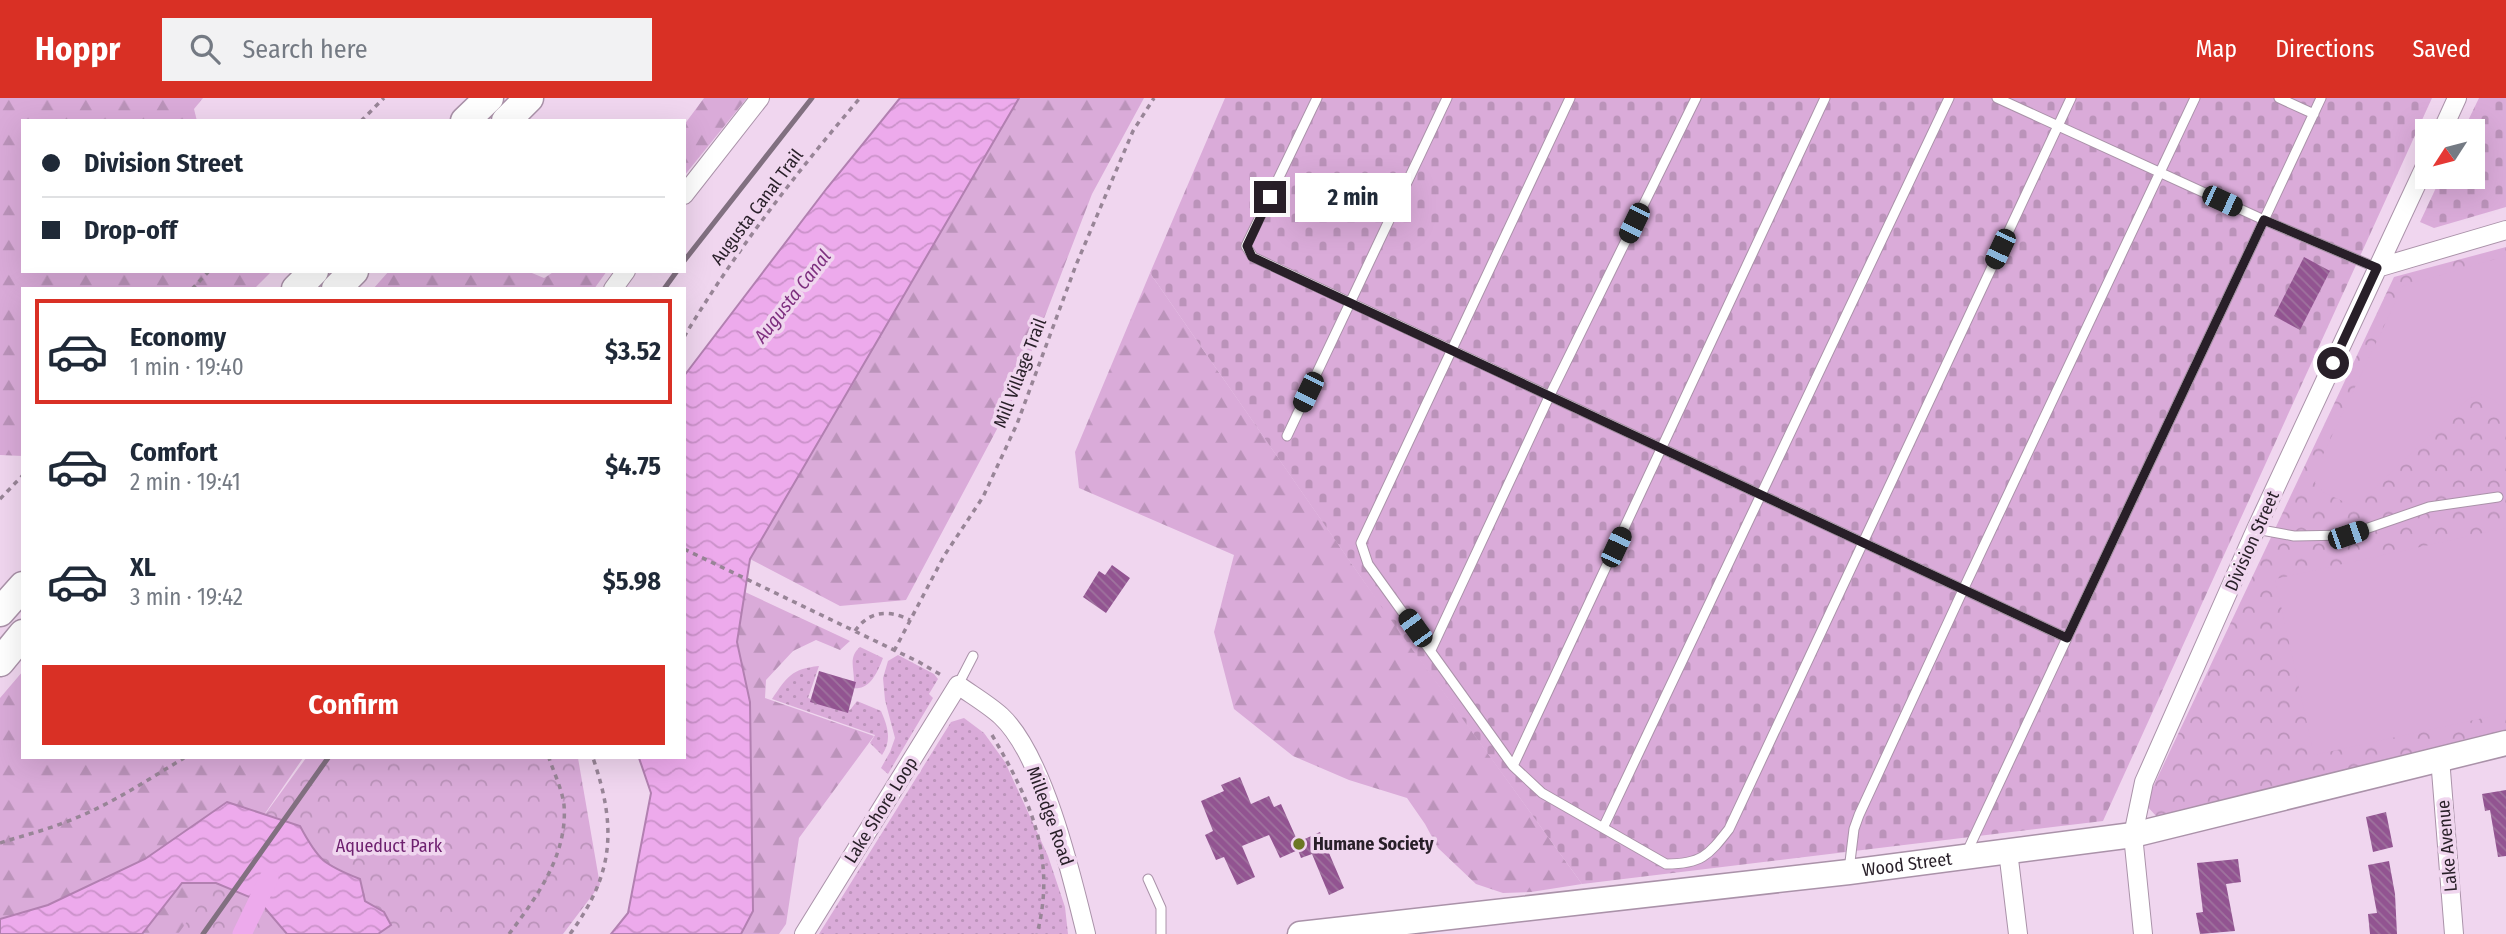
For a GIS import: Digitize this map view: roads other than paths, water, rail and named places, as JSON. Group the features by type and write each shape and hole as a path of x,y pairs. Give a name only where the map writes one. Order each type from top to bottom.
{"main road":[{"path":"468,119 489,98"},
{"path":"508,119 528,98"},
{"path":"298,287 312,273"},
{"path":"338,287 352,273"},
{"path":"0,612 21,588"},
{"path":"0,662 21,636"}],"street":[{"path":"686,192 760,98"},
{"path":"2448,119 2458,98"},
{"name":"Division Street","path":"2143,934 2133,835 2144,782 2256,529 2415,187"},
{"path":"2377,268 2506,230"},
{"name":"Lake Shore Loop","path":"804,934 958,685"},
{"name":"Milledge Road","path":"958,685 1001,716 1014,731 1038,775 1072,876 1086,934"},
{"name":"Wood Street","path":"1300,934 1849,872 2133,835 2506,743"},
{"name":"Lake Avenue","path":"2440,758 2454,934"},
{"path":"2008,851 2018,934"}],"lane":[{"path":"1317,98 1247,246 1252,257 2067,638"},
{"path":"1287,436 1447,98"},
{"path":"1570,98 1361,543 1368,564 1513,766 1542,793 1666,864 1687,864 1709,856 1729,829 2071,98"},
{"path":"1431,650 1549,397 1696,98"},
{"path":"1513,766 1825,98"},
{"path":"1602,828 1949,98"},
{"path":"1997,98 2264,220 2377,268"},
{"path":"1849,872 1854,829 1859,815 2196,98"},
{"path":"2279,98 2314,114"},
{"path":"1965,856 2321,98"},
{"path":"2256,529 2294,536 2348,535 2429,507 2498,497"},
{"path":"958,685 973,656"},
{"path":"1148,879 1161,908 1161,934"}],"water":[{"name":"Augusta Canal","path":"900,98 1019,98 750,559 737,642 750,702 753,911 741,934 611,934 628,913 651,793 639,759 686,759 686,373 827,188"},
{"path":"227,802 300,826 323,860 360,879 365,901 384,912 391,925 378,934 287,934 259,901 216,883 182,883 142,934 0,934 0,919 48,905 145,859"}],"waterway":[{"path":"242,934 269,878"}],"railway":[{"path":"686,258 812,98"},
{"path":"665,287 676,273"},
{"path":"203,934 327,759"}],"place":[{"name":"Humane Society","path":"1299,844"}],"park label":[{"name":"Aqueduct Park","path":"389,846"}]}
